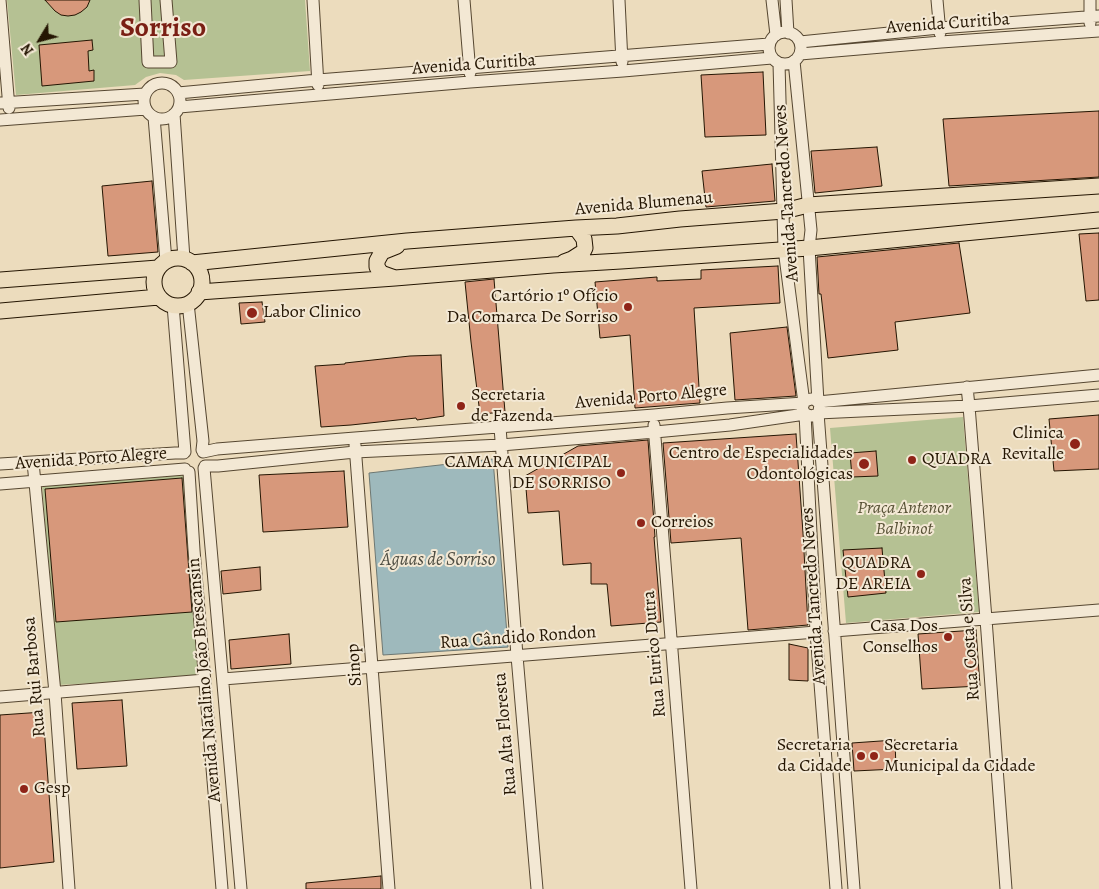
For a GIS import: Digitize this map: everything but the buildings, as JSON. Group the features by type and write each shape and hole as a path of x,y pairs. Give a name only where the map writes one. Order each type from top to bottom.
{"main road":[{"name":"Avenida Blumenau","path":"188,261 407,241 617,226 784,211 808,205 1099,186"},
{"path":"199,292 809,248 1099,220"},
{"path":"553,265 572,259 583,252 584,239 576,228"},
{"path":"395,278 381,273 377,268 377,261 382,252 407,241"},
{"path":"0,280 162,265 178,258 188,261 198,269 201,276 199,292 195,299 188,304 173,306 159,298 155,291 154,275 162,265"},
{"path":"0,311 159,298"}],"street":[{"path":"0,0 5,120 150,113 162,119 168,118 177,110"},
{"path":"145,0 148,62 171,62 166,0"},
{"path":"313,0 319,94"},
{"path":"464,0 470,82"},
{"path":"619,0 623,71"},
{"path":"772,0 773,40 769,52 776,60 784,64 790,64 797,58 801,50 800,42 793,34 784,32 773,40"},
{"path":"786,0 788,33"},
{"path":"937,0 941,42"},
{"path":"1090,0 1095,16 1094,31"},
{"name":"Avenida Curitiba","path":"800,42 939,28 1095,16"},
{"name":"Avenida Curitiba","path":"797,58 941,42 1094,31"},
{"name":"Avenida Curitiba","path":"178,93 469,67 622,57 773,40"},
{"name":"Avenida Tancredo Neves","path":"797,58 811,230 809,248 818,408 854,889"},
{"name":"Avenida Curitiba","path":"177,110 319,94 776,60"},
{"name":"Avenida Tancredo Neves","path":"776,60 784,211 784,249 804,409 816,632 836,889"},
{"path":"162,265 150,113 144,100 148,89 159,83 166,83 171,86 178,93 180,102 177,110 188,261"},
{"path":"4,103 145,94"},
{"path":"173,306 184,452 182,462 187,470 196,473 205,467 207,459 203,451 188,304"},
{"name":"Avenida Porto Alegre","path":"818,408 967,388 1099,375"},
{"name":"Rua Costa e Silva","path":"967,388 1006,889"},
{"name":"Avenida Porto Alegre","path":"818,408 969,406 1099,395"},
{"name":"Avenida Porto Alegre","path":"804,409 808,400 811,399 814,399 818,408"},
{"path":"728,408 730,424"},
{"name":"Avenida Porto Alegre","path":"203,451 728,408 804,409"},
{"name":"Avenida Porto Alegre","path":"205,467 355,452 501,446 655,432 730,424 804,409"},
{"name":"Rua Eurico Dutra","path":"654,415 691,889"},
{"name":"Rua Alta Floresta","path":"500,427 537,889"},
{"name":"Sinop","path":"355,438 389,889"},
{"path":"184,452 191,448 203,451"},
{"name":"Avenida Porto Alegre","path":"0,464 184,452"},
{"name":"Rua Rui Barbosa","path":"34,462 55,692 69,889"},
{"name":"Avenida Natalino João Brescansin","path":"205,467 241,889"},
{"name":"Avenida Porto Alegre","path":"0,484 187,470"},
{"name":"Avenida Natalino João Brescansin","path":"187,470 222,889"},
{"path":"834,631 1099,610"},
{"name":"Rua Cândido Rondon","path":"223,679 816,632"},
{"path":"0,697 205,680"},
{"path":"208,722 227,721"}],"green space":[{"path":"7,0 305,0 310,71 184,80 176,75 160,73 146,77 135,85 16,95"},
{"name":"Praça Antenor Balbinot","path":"963,417 979,612 846,623 830,428"},
{"path":"185,475 200,677 58,685 42,485"}],"water":[{"name":"Águas de Sorriso","path":"493,459 508,647 383,655 369,473"}],"place":[{"name":"Cartório 1º Ofício Da Comarca De Sorriso","path":"628,307"},
{"name":"Labor Clinico","path":"252,313"},
{"name":"Secretaria de Fazenda","path":"461,406"},
{"name":"Clinica Revitalle","path":"1075,444"},
{"name":"QUADRA","path":"912,460"},
{"name":"Centro de Especialidades Odontológicas","path":"864,464"},
{"name":"CAMARA MUNICIPAL DE SORRISO","path":"621,473"},
{"name":"Correios","path":"641,523"},
{"name":"QUADRA DE AREIA","path":"921,574"},
{"name":"Casa Dos Conselhos","path":"948,637"},
{"name":"Secretaria da Cidade","path":"861,756"},
{"name":"Secretaria Municipal da Cidade","path":"874,756"},
{"name":"Gesp","path":"24,789"}],"district":[{"name":"Sorriso","path":"163,29"}]}
